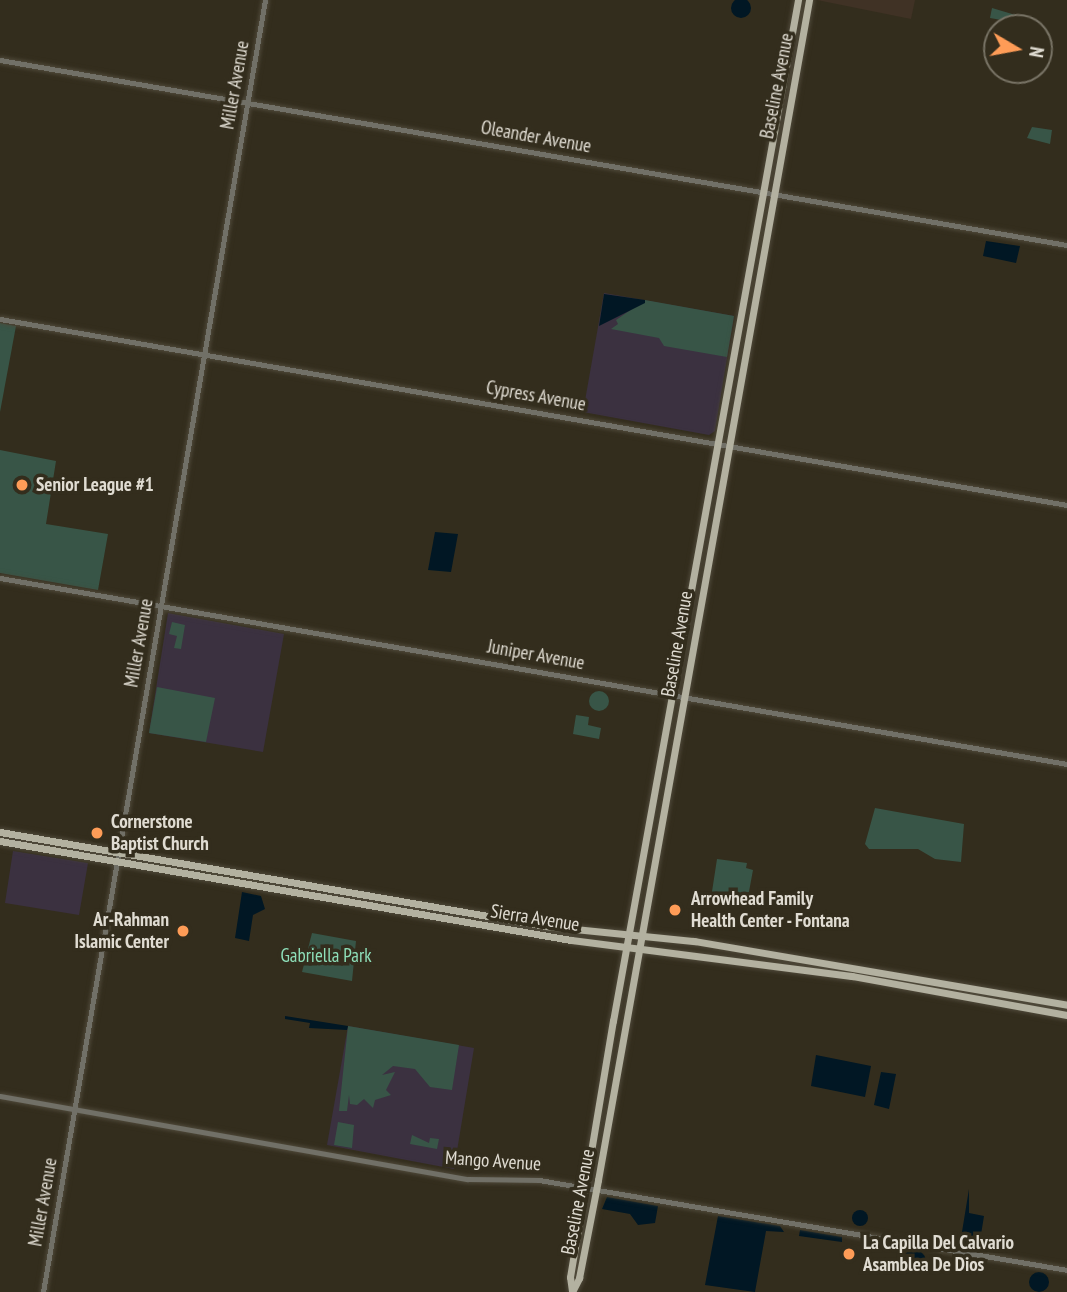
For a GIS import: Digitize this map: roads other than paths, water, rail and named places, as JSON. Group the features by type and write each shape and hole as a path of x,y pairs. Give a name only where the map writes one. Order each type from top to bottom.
{"main road":[{"name":"Baseline Avenue","path":"572,1292 570,1277 628,945 798,0"},
{"name":"Baseline Avenue","path":"572,1292 597,1189 772,193 810,0"},
{"name":"Sierra Avenue","path":"0,832 546,926 642,935 1067,1004"},
{"name":"Sierra Avenue","path":"0,841 559,938 852,976 1067,1015"}],"street":[{"name":"Miller Avenue","path":"43,1292 265,0"},
{"name":"Oleander Avenue","path":"0,60 1067,245"},
{"name":"Cypress Avenue","path":"0,319 1067,505"},
{"name":"Juniper Avenue","path":"0,578 1067,764"},
{"name":"Mango Avenue","path":"0,1096 468,1179 539,1180 586,1187 1067,1270"}],"water":[{"path":"741,-2 748,1 751,8 748,15 741,18 734,15 731,8 734,1"},
{"path":"986,241 1020,246 1016,263 983,256"},
{"path":"604,294 645,300 645,303 599,326"},
{"path":"435,532 458,534 451,572 428,570"},
{"path":"242,892 261,896 265,909 253,915 249,941 235,938"},
{"path":"285,1016 348,1026 347,1030 309,1028 310,1023 285,1019"},
{"path":"816,1055 871,1066 865,1097 811,1086"},
{"path":"881,1072 896,1074 889,1109 874,1105"},
{"path":"969,1189 969,1213 984,1216 979,1247 960,1244"},
{"path":"607,1197 658,1206 655,1223 638,1225 630,1214 602,1209"},
{"path":"857,1210 863,1210 868,1218 866,1224 857,1226 852,1221 852,1215"},
{"path":"718,1216 780,1226 784,1232 766,1231 755,1292 705,1285"},
{"path":"800,1230 842,1237 842,1242 799,1236"},
{"path":"914,1250 925,1257 926,1262 919,1273 914,1274 903,1267 902,1262 909,1251"},
{"path":"1035,1272 1043,1272 1049,1282 1043,1292 1035,1292 1029,1286 1029,1278"}],"place":[{"name":"Senior League #1","path":"22,485"},
{"name":"Cornerstone Baptist Church","path":"97,833"},
{"name":"Arrowhead Family Health Center - Fontana","path":"675,910"},
{"name":"Ar-Rahman Islamic Center","path":"183,931"},
{"name":"La Capilla Del Calvario Asamblea De Dios","path":"849,1254"}],"park label":[{"name":"Gabriella Park","path":"326,956"}]}
